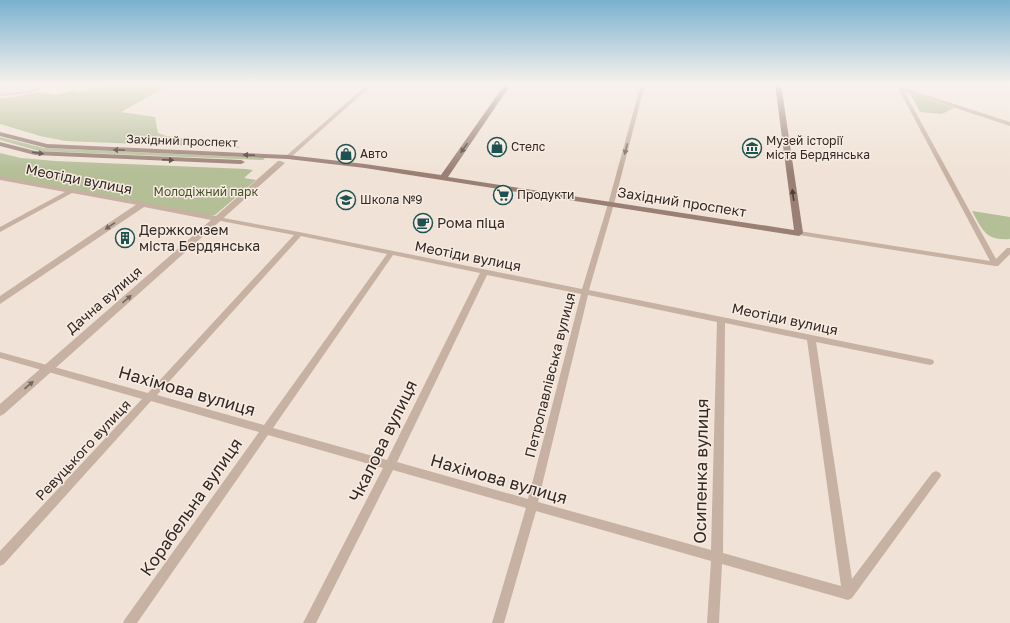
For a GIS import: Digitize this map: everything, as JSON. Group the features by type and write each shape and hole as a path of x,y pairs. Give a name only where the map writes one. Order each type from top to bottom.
{"main road":[{"path":"443,178 488,113"},
{"path":"782,113 798,233"},
{"name":"Західний проспект","path":"0,134 47,146 288,157 365,166 798,233"},
{"name":"Західний проспект","path":"0,144 35,153 64,155 365,166"},
{"path":"281,163 288,157"}],"street":[{"path":"288,157 338,113"},
{"name":"Петропавлівська вулиця","path":"498,623 532,505 584,292 611,204 635,113"},
{"path":"914,113 995,264 1010,250"},
{"path":"978,113 1010,124"},
{"name":"Дачна вулиця","path":"0,411 281,163"},
{"name":"Меотіди вулиця","path":"0,178 73,190 299,234 484,273 930,362"},
{"path":"0,230 73,190"},
{"path":"0,301 143,204"},
{"name":"Західний проспект","path":"798,233 995,264"},
{"name":"Ревуцького вулиця","path":"0,560 299,234"},
{"name":"Корабельна вулиця","path":"129,623 391,253"},
{"name":"Чкалова вулиця","path":"309,623 390,465 484,273"},
{"name":"Осипенка вулиця","path":"712,623 717,557 721,320"},
{"path":"811,338 848,594"},
{"name":"Нахімова вулиця","path":"0,355 848,594"},
{"path":"848,594 936,476"}],"green space":[{"path":"0,113 128,113 155,117 158,133 166,136 240,147 65,141 40,136 0,124"},
{"path":"0,137 44,148 265,158 263,160 39,151 0,140"},
{"name":"Молодіжний парк","path":"0,153 21,158 55,161 246,169 253,170 244,178 256,180 215,215 206,216 0,178"},
{"path":"972,211 1010,217 1010,239 995,238 990,236 982,228"}],"place":[{"name":"Стелс","path":"497,147"},
{"name":"Музей історії міста Бердянська","path":"752,148"},
{"name":"Авто","path":"346,154"},
{"name":"Продукти","path":"503,195"},
{"name":"Школа №9","path":"346,200"},
{"name":"Рома піца","path":"423,223"},
{"name":"Держкомзем міста Бердянська","path":"125,238"}]}
